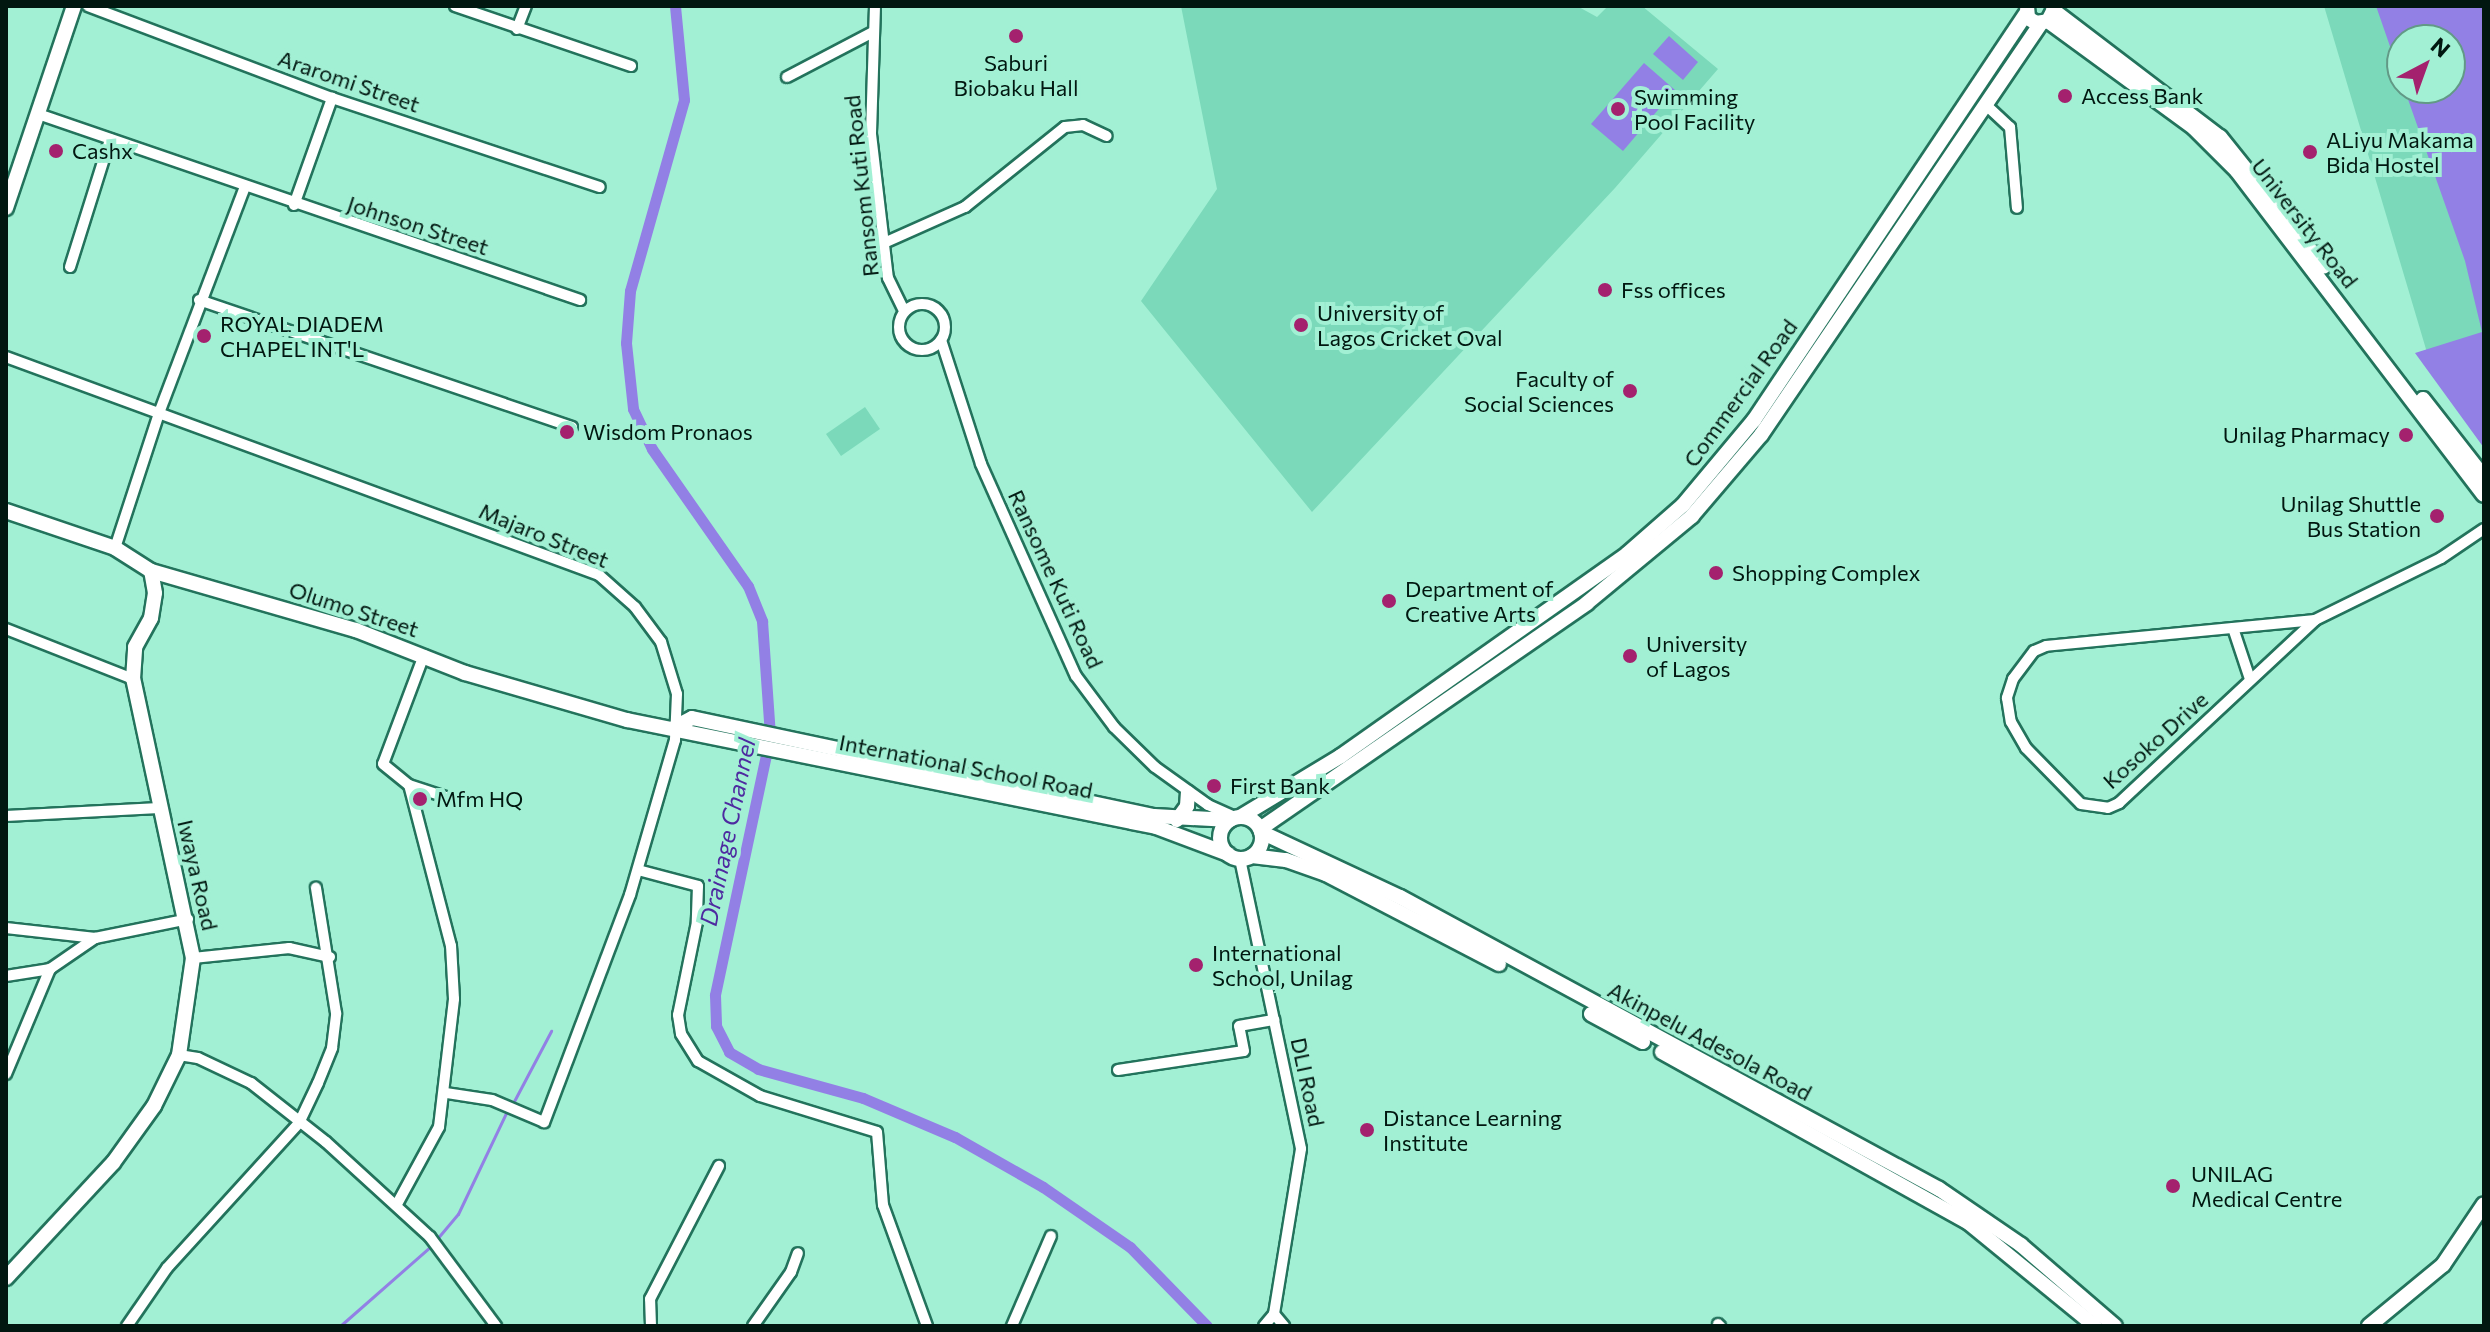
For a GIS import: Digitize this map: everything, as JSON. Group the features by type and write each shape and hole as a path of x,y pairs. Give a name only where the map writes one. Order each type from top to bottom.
{"street":[{"path":"6,208 41,115 74,6"},
{"name":"Araromi Street","path":"88,6 332,98 600,187"},
{"path":"455,6 631,66"},
{"path":"517,29 526,6"},
{"name":"Ransom Kuti Road","path":"875,6 871,134 888,278 904,311"},
{"path":"2027,10 2048,15"},
{"name":"Commercial Road","path":"1236,818 1341,756 1591,580 1683,505 1754,420 2027,10"},
{"name":"Commercial Road","path":"1260,831 1587,603 1692,516 1761,435 2048,15"},
{"name":"University Road","path":"2048,15 2203,122 2236,153 2484,477"},
{"name":"University Road","path":"2048,15 2194,128 2237,171 2484,495"},
{"path":"787,77 873,32"},
{"path":"294,205 332,98"},
{"path":"1986,105 2010,127 2017,208"},
{"name":"Johnson Street","path":"41,115 244,189 580,300"},
{"path":"884,243 965,207 1065,127 1083,125 1107,136"},
{"path":"70,267 110,139"},
{"path":"115,548 199,300 244,189"},
{"path":"199,300 572,427"},
{"path":"925,304 939,311 946,329 941,340 921,351 906,345 899,327 904,311 925,304"},
{"name":"Ransome Kuti Road","path":"941,340 981,464 1076,676 1114,727 1188,793 1236,818"},
{"name":"Majaro Street","path":"6,357 599,575 635,607 661,642 677,694 675,727 638,870 544,1122 503,1103 446,1093"},
{"name":"Olumo Street","path":"6,511 115,548 151,571 424,655 465,673 627,720 675,727"},
{"name":"Kosoko Drive","path":"2315,620 2046,646 2034,651 2013,679 2007,698 2011,722 2026,748 2070,795 2081,804 2108,808 2136,789 2315,620 2441,558 2484,529"},
{"name":"Iwaya Road","path":"6,1278 113,1163 154,1106 179,1055 193,958 188,919 159,808 133,679 135,647 151,618 155,593 151,571"},
{"path":"2233,628 2250,679"},
{"path":"6,629 133,679"},
{"path":"424,655 383,764 409,785 452,799"},
{"name":"International School Road","path":"675,727 692,726 1156,827 1240,856"},
{"name":"International School Road","path":"781,745 1177,820 1236,818"},
{"path":"397,1204 433,1144 446,1093 454,999 451,946 409,785"},
{"path":"1177,820 1187,806 1188,793"},
{"path":"6,816 159,808"},
{"path":"1236,818 1220,836 1240,856 1260,831"},
{"name":"Akinpelu Adesola Road","path":"1236,818 1400,897 1939,1189 2021,1245 2115,1326"},
{"name":"Akinpelu Adesola Road","path":"1240,856 1306,867 1372,896 1824,1140 1969,1223 2095,1326"},
{"name":"DLI Road","path":"1240,856 1301,1149 1274,1314"},
{"path":"638,870 698,886 697,922 678,1015 681,1034 698,1061 760,1096 877,1132 883,1205 927,1326"},
{"path":"127,1326 145,1295 299,1123 332,1048 336,1013 330,957 316,888"},
{"path":"6,928 95,938 188,919"},
{"path":"6,976 50,969 95,938"},
{"path":"193,958 289,948 330,957"},
{"path":"6,1074 50,969"},
{"path":"1118,1070 1244,1051 1239,1026 1274,1020"},
{"path":"179,1055 198,1058 251,1083 397,1204 442,1250 496,1326"},
{"path":"651,1326 650,1299 719,1166"},
{"path":"2369,1326 2443,1265 2483,1208"},
{"path":"1012,1326 1051,1236"},
{"path":"753,1326 791,1272 798,1253"},
{"path":"1264,1326 1274,1314 1284,1326"}],"green space":[{"path":"1181,6 1577,6 1597,17 1608,6 1642,6 1718,69 1615,188 1312,512 1141,301 1217,189"},
{"path":"2324,6 2484,6 2484,419 2431,366"},
{"path":"865,407 880,429 841,456 826,434"}],"shaded area":[{"path":"2376,6 2484,6 2484,448 2415,353 2482,332 2465,261 2410,104 2466,104 2466,24 2386,24 2386,35"},
{"path":"1669,36 1698,62 1683,80 1653,54"},
{"path":"1644,63 1675,90 1623,151 1591,124"}],"waterway":[{"name":"Drainage Channel","path":"675,6 684,100 630,291 626,343 633,409 652,449 748,586 762,621 770,736 715,995 716,1026 729,1052 758,1069 863,1098 955,1137 1043,1187 1130,1247 1207,1326"},
{"path":"512,1105 551,1031"},
{"path":"436,1240 458,1214 507,1111"},
{"path":"340,1326 431,1246"}],"place":[{"name":"Saburi Biobaku Hall","path":"1016,36"},
{"name":"Access Bank","path":"2065,96"},
{"name":"Swimming Pool Facility","path":"1618,109"},
{"name":"Cashx","path":"56,151"},
{"name":"ALiyu Makama Bida Hostel","path":"2310,152"},
{"name":"Fss offices","path":"1605,290"},
{"name":"University of Lagos Cricket Oval","path":"1301,325"},
{"name":"ROYAL DIADEM CHAPEL INT'L","path":"204,336"},
{"name":"Faculty of Social Sciences","path":"1630,391"},
{"name":"Wisdom Pronaos","path":"567,432"},
{"name":"Unilag Pharmacy","path":"2406,435"},
{"name":"Unilag Shuttle Bus Station","path":"2437,516"},
{"name":"Shopping Complex","path":"1716,573"},
{"name":"Department of Creative Arts","path":"1389,601"},
{"name":"University of Lagos","path":"1630,656"},
{"name":"First Bank","path":"1214,786"},
{"name":"Mfm HQ","path":"420,799"},
{"name":"International School, Unilag","path":"1196,965"},
{"name":"Distance Learning Institute","path":"1367,1130"},
{"name":"UNILAG Medical Centre","path":"2173,1186"}]}
